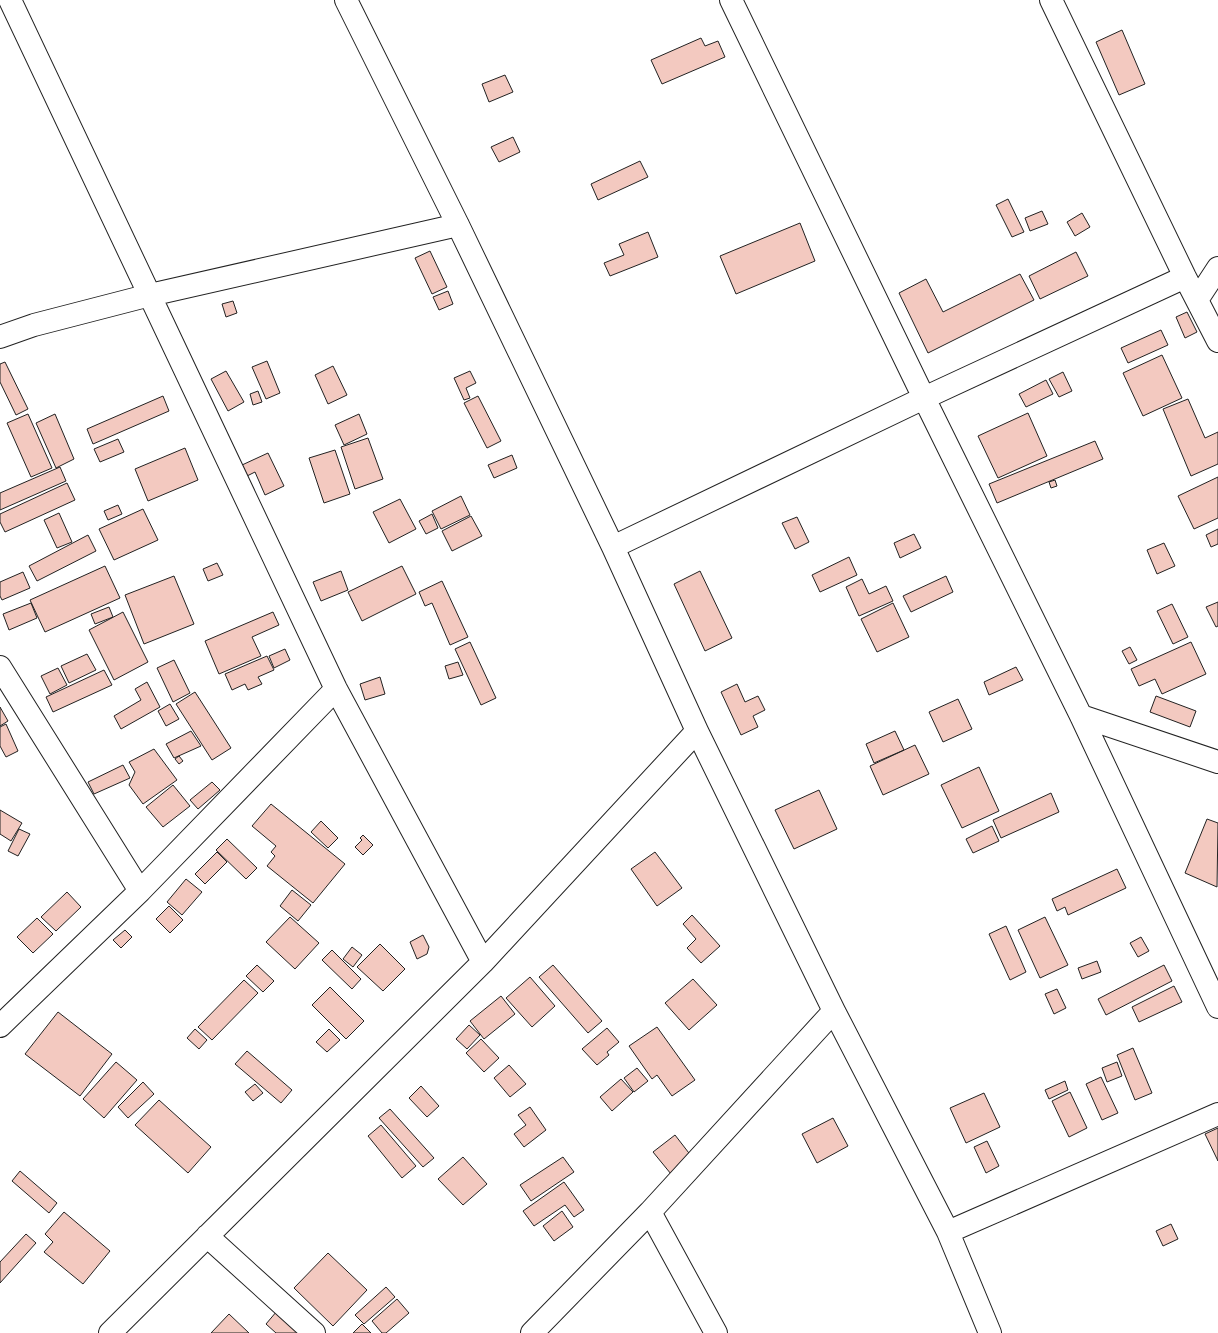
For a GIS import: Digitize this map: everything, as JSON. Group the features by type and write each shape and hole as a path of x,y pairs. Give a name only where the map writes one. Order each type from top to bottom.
{"street":[{"path":"10,0 336,689 483,962"},
{"path":"346,0 458,225 613,547 697,731 834,1011 948,1232 990,1333"},
{"path":"731,0 924,398 1081,716 1218,1007"},
{"path":"1051,0 1185,277 1218,341"},
{"path":"0,336 34,325 150,295 458,225"},
{"path":"1197,300 1218,268"},
{"path":"613,547 924,398 1185,277"},
{"path":"1,674 140,891"},
{"path":"0,1026 140,891 336,689"},
{"path":"1081,716 1218,762"},
{"path":"110,1333 483,962 697,731"},
{"path":"532,1333 650,1212 834,1011"},
{"path":"948,1232 1218,1114"},
{"path":"650,1212 716,1333"},
{"path":"207,1236 314,1333"}],"building":[{"path":"1122,30 1145,84 1119,95 1096,42"},
{"path":"701,38 705,46 718,41 725,57 662,84 651,60"},
{"path":"505,75 513,92 489,102 482,84"},
{"path":"513,137 520,152 499,162 491,147"},
{"path":"640,161 648,177 598,200 591,184"},
{"path":"1008,199 1024,232 1012,237 996,205"},
{"path":"1042,211 1048,224 1030,231 1025,218"},
{"path":"1082,213 1090,227 1075,236 1067,222"},
{"path":"800,223 815,261 736,294 720,256"},
{"path":"648,232 658,257 610,276 604,263 624,255 619,244"},
{"path":"430,251 447,287 432,294 415,258"},
{"path":"1076,252 1088,276 1040,299 1029,276"},
{"path":"1020,274 1034,300 928,353 899,293 926,279 943,312"},
{"path":"448,291 453,304 439,310 433,297"},
{"path":"233,301 237,313 226,317 222,304"},
{"path":"1187,312 1197,332 1185,338 1176,317"},
{"path":"1161,330 1168,345 1128,363 1121,348"},
{"path":"1162,355 1182,398 1143,416 1123,373"},
{"path":"267,361 280,393 266,399 252,367"},
{"path":"5,362 28,409 16,415 0,382 0,364"},
{"path":"333,366 347,395 328,404 315,375"},
{"path":"226,371 244,402 228,411 211,379"},
{"path":"470,371 476,383 466,388 470,398 464,400 454,378"},
{"path":"1063,372 1072,391 1059,397 1049,379"},
{"path":"1046,380 1053,394 1026,407 1019,394"},
{"path":"258,391 262,402 253,405 250,394"},
{"path":"163,396 169,411 93,444 87,429"},
{"path":"478,396 501,441 487,448 464,403"},
{"path":"1188,399 1205,438 1218,432 1218,464 1191,476 1163,409"},
{"path":"1028,413 1047,456 998,478 978,436"},
{"path":"28,414 52,468 31,477 7,423"},
{"path":"55,414 74,459 56,468 36,423"},
{"path":"359,414 367,434 344,445 335,425"},
{"path":"368,438 383,479 355,489 341,447"},
{"path":"118,439 124,452 100,462 94,449"},
{"path":"1095,441 1103,459 997,503 989,484"},
{"path":"185,448 198,480 148,501 135,469"},
{"path":"335,450 350,494 324,503 309,458"},
{"path":"268,453 284,486 265,495 255,472 247,476 242,465"},
{"path":"512,455 517,468 494,478 488,465"},
{"path":"60,467 66,481 0,510 0,493"},
{"path":"1218,477 1218,518 1194,529 1178,496"},
{"path":"1055,480 1057,486 1051,488 1049,482"},
{"path":"67,483 75,500 5,532 0,522 0,514"},
{"path":"461,496 470,515 441,529 432,511"},
{"path":"400,499 416,529 389,543 373,512"},
{"path":"118,505 122,514 108,520 104,511"},
{"path":"143,509 158,540 114,560 99,529"},
{"path":"59,513 72,542 57,548 44,520"},
{"path":"432,514 438,528 426,534 419,521"},
{"path":"471,516 482,536 452,551 442,531"},
{"path":"797,517 809,542 795,549 782,523"},
{"path":"1218,529 1218,544 1211,547 1206,535"},
{"path":"914,534 921,548 900,558 894,543"},
{"path":"88,535 96,551 37,581 29,566"},
{"path":"1164,543 1175,566 1157,574 1147,550"},
{"path":"849,557 857,575 820,592 812,575"},
{"path":"217,563 223,575 208,581 203,569"},
{"path":"105,566 120,598 45,632 30,600"},
{"path":"402,566 416,594 362,621 348,592"},
{"path":"341,571 348,590 321,601 313,582"},
{"path":"700,571 732,638 705,651 674,584"},
{"path":"23,572 30,588 2,600 0,596 0,582"},
{"path":"174,576 194,624 144,644 125,595"},
{"path":"946,576 953,592 911,612 903,596"},
{"path":"862,579 869,594 886,586 893,601 859,616 846,587"},
{"path":"442,581 468,637 450,645 432,603 425,606 419,592"},
{"path":"1218,602 1218,626 1216,627 1206,607"},
{"path":"31,603 37,618 9,630 3,614"},
{"path":"893,603 909,637 877,652 861,619"},
{"path":"1172,604 1188,637 1173,644 1157,611"},
{"path":"109,607 113,617 95,624 91,614"},
{"path":"123,612 148,662 114,680 89,630"},
{"path":"273,612 279,625 252,637 261,656 219,674 205,641"},
{"path":"470,642 496,698 481,705 455,649"},
{"path":"1191,642 1206,674 1162,694 1155,679 1139,686 1131,669"},
{"path":"1130,647 1137,660 1129,664 1122,651"},
{"path":"285,649 290,660 274,668 269,656"},
{"path":"87,654 96,670 69,683 61,666"},
{"path":"267,656 274,670 258,677 262,684 248,690 245,684 232,690 225,674"},
{"path":"174,660 190,693 173,702 157,668"},
{"path":"458,662 463,675 449,679 445,666"},
{"path":"1016,667 1023,680 989,695 984,682"},
{"path":"58,668 67,685 50,694 41,676"},
{"path":"104,670 112,685 53,712 46,697"},
{"path":"380,677 385,694 365,700 360,684"},
{"path":"147,682 160,707 121,729 114,716 141,700 135,689"},
{"path":"737,684 745,702 758,696 765,710 753,716 758,727 741,735 721,692"},
{"path":"195,692 231,748 212,760 176,704"},
{"path":"1156,696 1196,711 1190,727 1150,712"},
{"path":"958,699 972,729 943,742 929,712"},
{"path":"170,704 179,719 166,726 158,711"},
{"path":"0,707 8,721 0,726"},
{"path":"6,724 18,751 6,757 0,746 0,727"},
{"path":"191,731 201,746 174,758 166,744"},
{"path":"895,731 904,750 874,763 866,744"},
{"path":"915,745 929,774 883,795 870,766"},
{"path":"154,749 177,780 143,804 129,785 135,772 129,762"},
{"path":"179,756 183,761 179,764 175,759"},
{"path":"123,765 130,778 94,794 88,782"},
{"path":"979,767 999,811 962,828 941,785"},
{"path":"212,782 220,790 198,809 190,800"},
{"path":"173,785 190,806 163,827 146,807"},
{"path":"819,790 837,829 794,849 775,810"},
{"path":"1051,793 1059,812 1001,838 993,820"},
{"path":"271,804 345,864 313,903 267,866 275,856 271,852 276,846 252,826"},
{"path":"0,810 22,823 11,841 0,834"},
{"path":"1207,819 1218,823 1217,887 1185,873"},
{"path":"321,821 338,838 328,848 311,832"},
{"path":"992,826 999,841 973,853 966,839"},
{"path":"19,829 30,834 18,856 8,851"},
{"path":"363,835 373,845 363,855 355,847 362,840 360,838"},
{"path":"227,839 257,868 246,879 216,850"},
{"path":"217,852 227,862 205,884 195,874"},
{"path":"655,852 682,888 657,906 631,869"},
{"path":"1117,869 1126,888 1068,915 1065,907 1057,911 1052,899"},
{"path":"186,879 202,892 182,915 167,902"},
{"path":"292,890 311,905 298,921 280,906"},
{"path":"67,892 81,907 56,931 41,917"},
{"path":"169,906 183,920 170,933 156,919"},
{"path":"692,915 720,946 701,963 687,948 696,939 683,924"},
{"path":"290,917 319,943 295,969 266,942"},
{"path":"1045,917 1068,965 1040,978 1018,930"},
{"path":"37,918 53,934 33,953 17,937"},
{"path":"1006,926 1026,972 1010,980 989,934"},
{"path":"125,930 132,937 121,948 113,940"},
{"path":"423,935 429,947 427,954 417,959 410,942"},
{"path":"1141,937 1149,951 1138,957 1130,943"},
{"path":"380,944 405,969 383,991 357,967"},
{"path":"352,947 362,955 353,967 343,959"},
{"path":"332,950 361,979 352,989 322,960"},
{"path":"1097,961 1101,972 1082,979 1078,968"},
{"path":"257,965 274,981 263,992 246,976"},
{"path":"553,965 602,1021 588,1033 539,977"},
{"path":"1164,965 1172,981 1106,1015 1098,999"},
{"path":"530,977 555,1006 532,1027 506,998"},
{"path":"693,979 717,1005 689,1030 665,1003"},
{"path":"244,980 258,993 212,1040 198,1027"},
{"path":"1174,986 1182,1002 1139,1022 1132,1007"},
{"path":"330,987 364,1021 346,1039 312,1005"},
{"path":"1057,989 1066,1008 1054,1014 1045,994"},
{"path":"501,996 515,1014 484,1039 470,1021"},
{"path":"58,1012 112,1054 80,1096 25,1054"},
{"path":"469,1025 480,1035 467,1049 456,1039"},
{"path":"657,1027 695,1080 672,1096 657,1075 652,1079 629,1046"},
{"path":"607,1028 619,1042 607,1052 609,1055 597,1065 582,1049"},
{"path":"195,1029 207,1040 199,1049 187,1038"},
{"path":"329,1029 340,1040 327,1052 316,1042"},
{"path":"481,1039 499,1058 484,1072 466,1053"},
{"path":"1133,1048 1152,1093 1135,1100 1117,1055"},
{"path":"247,1051 292,1090 281,1103 235,1064"},
{"path":"116,1062 137,1080 104,1118 83,1099"},
{"path":"1117,1062 1122,1076 1107,1082 1102,1068"},
{"path":"509,1065 526,1084 510,1097 494,1078"},
{"path":"637,1068 648,1081 634,1092 624,1078"},
{"path":"1101,1077 1118,1113 1102,1120 1086,1084"},
{"path":"621,1079 633,1092 612,1111 600,1097"},
{"path":"1065,1081 1068,1090 1049,1099 1045,1090"},
{"path":"143,1082 154,1094 128,1118 118,1107"},
{"path":"255,1084 263,1093 253,1101 245,1092"},
{"path":"421,1086 439,1106 427,1117 409,1098"},
{"path":"1070,1092 1087,1128 1069,1137 1052,1101"},
{"path":"984,1093 1000,1127 966,1143 950,1108"},
{"path":"159,1100 211,1147 188,1173 135,1125"},
{"path":"530,1107 546,1130 524,1147 514,1134 526,1125 518,1115"},
{"path":"390,1109 434,1158 423,1167 379,1118"},
{"path":"833,1118 848,1146 817,1163 802,1134"},
{"path":"381,1125 416,1166 402,1178 368,1136"},
{"path":"1218,1128 1218,1161 1205,1134"},
{"path":"675,1135 692,1157 671,1174 653,1152"},
{"path":"987,1141 999,1166 986,1173 974,1147"},
{"path":"463,1157 487,1184 463,1205 438,1179"},
{"path":"563,1157 574,1172 531,1201 520,1185"},
{"path":"20,1171 57,1203 49,1213 12,1181"},
{"path":"564,1182 584,1210 574,1217 565,1205 534,1226 523,1211"},
{"path":"562,1211 573,1227 554,1241 543,1226"},
{"path":"64,1212 110,1251 83,1284 44,1252 53,1242 45,1234"},
{"path":"1171,1224 1178,1239 1163,1246 1156,1231"},
{"path":"26,1234 36,1243 0,1283 0,1262"},
{"path":"328,1253 367,1290 333,1326 294,1288"},
{"path":"386,1287 395,1297 364,1324 355,1315"},
{"path":"397,1299 409,1313 386,1333 382,1333 372,1321"},
{"path":"277,1311 301,1333 276,1333 266,1324"},
{"path":"229,1314 249,1333 211,1333"},
{"path":"362,1324 371,1333 353,1333"}]}
